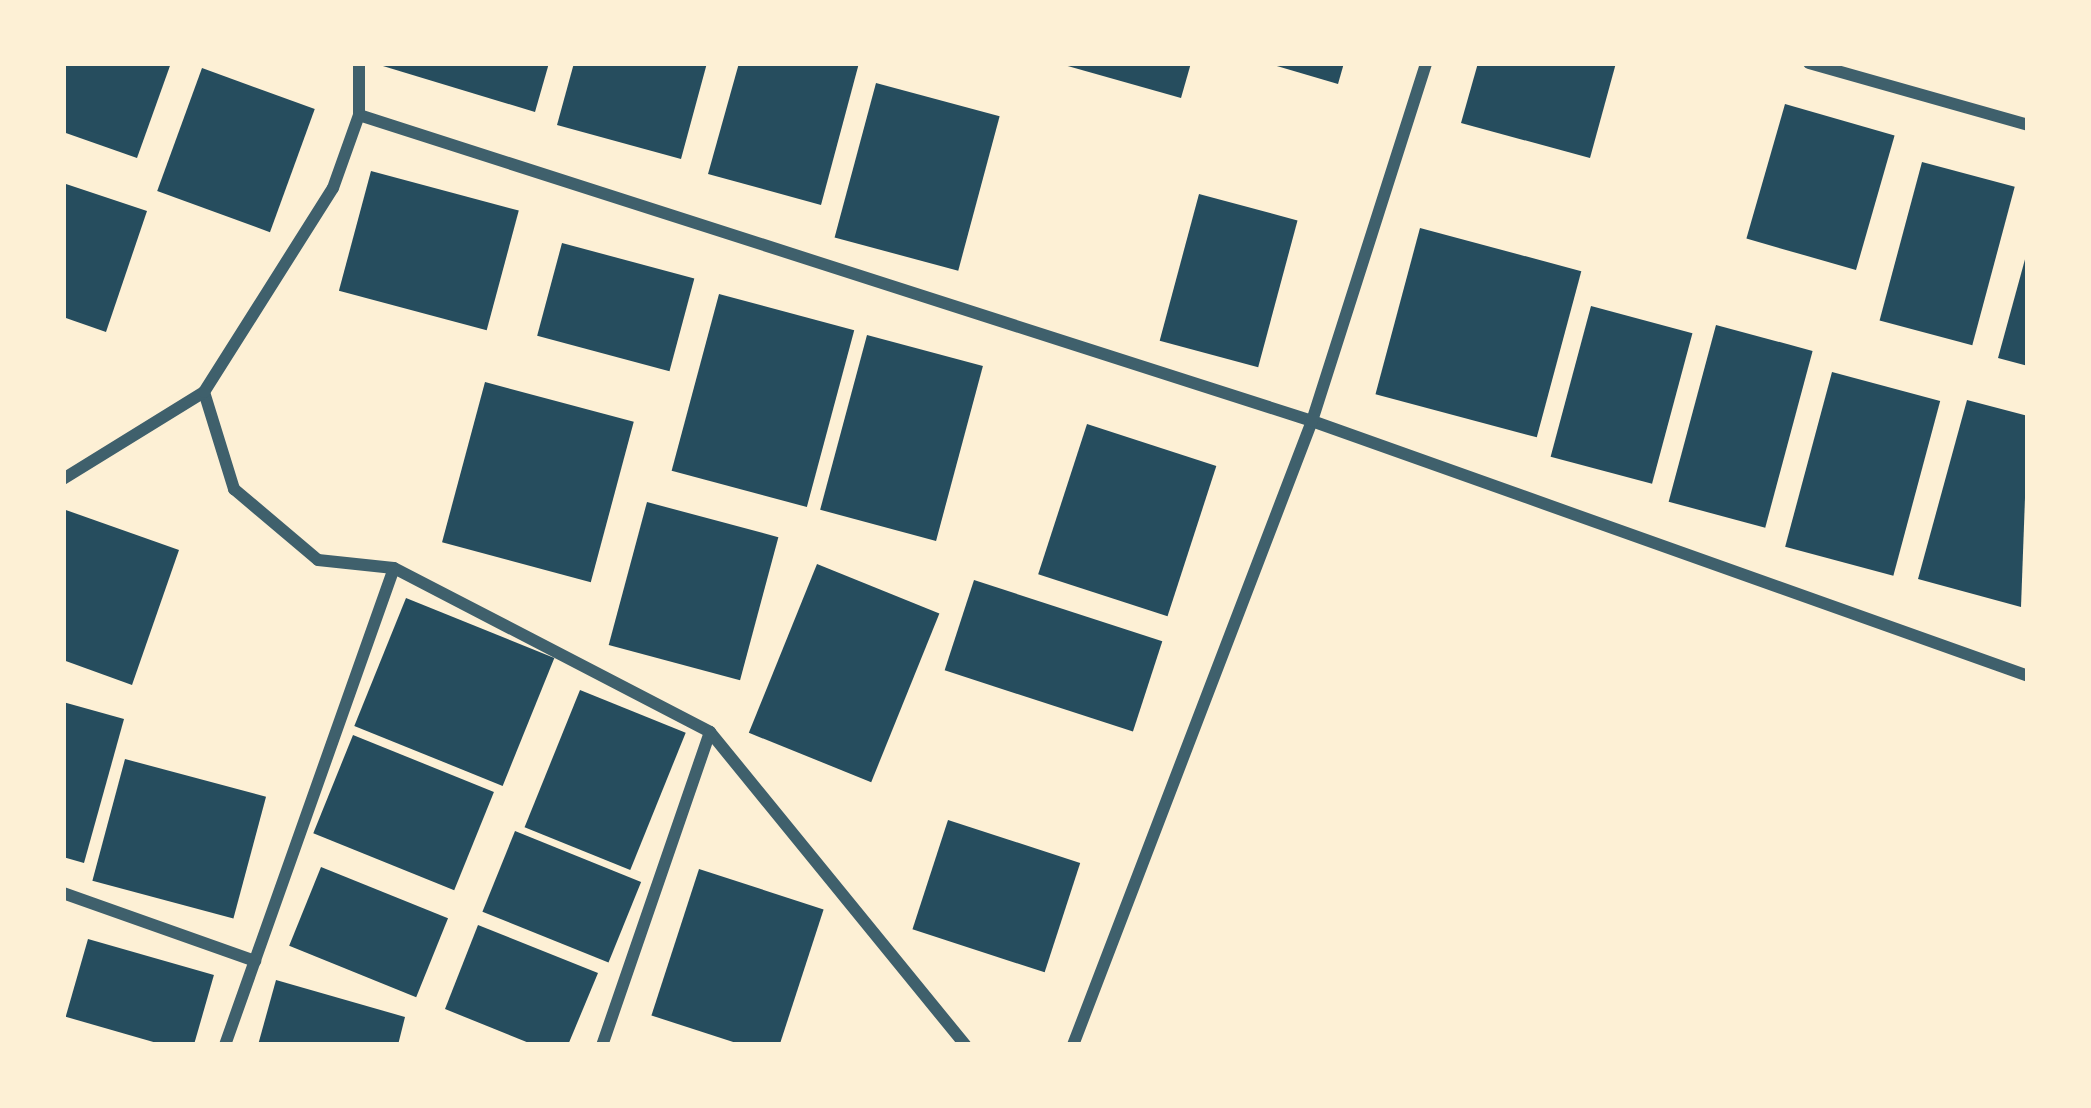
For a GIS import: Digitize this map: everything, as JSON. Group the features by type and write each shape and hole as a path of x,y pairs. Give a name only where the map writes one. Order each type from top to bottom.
{"street":[{"path":"63,479 204,392 333,188 358,115 359,63"},
{"path":"1073,1045 1312,421 1426,63"},
{"path":"1809,63 2028,125"},
{"path":"358,115 1312,421 2028,676"},
{"path":"204,392 235,490 318,560 394,568 710,732 965,1045"},
{"path":"225,1045 394,568"},
{"path":"602,1045 710,732"},
{"path":"63,893 254,962"}],"building":[{"path":"63,63 171,63 137,158 63,132"},
{"path":"373,63 549,63 535,112"},
{"path":"574,63 707,63 681,159 557,125"},
{"path":"739,63 859,63 821,205 708,174"},
{"path":"1057,63 1191,63 1181,98"},
{"path":"1267,63 1344,63 1338,84"},
{"path":"1478,63 1616,63 1590,158 1461,123"},
{"path":"202,68 315,109 270,232 157,191"},
{"path":"876,83 1000,116 958,271 835,238"},
{"path":"1785,104 1895,135 1856,270 1746,239"},
{"path":"1922,162 2015,187 1972,345 1880,320"},
{"path":"371,171 519,211 487,330 339,291"},
{"path":"63,183 147,211 106,332 63,317"},
{"path":"1199,194 1298,220 1258,367 1160,341"},
{"path":"1420,228 1581,271 1537,437 1375,394"},
{"path":"562,243 694,278 669,371 537,336"},
{"path":"2028,252 2028,366 1998,358"},
{"path":"719,294 854,330 807,507 672,471"},
{"path":"1591,306 1692,333 1652,484 1551,457"},
{"path":"1716,325 1813,351 1765,528 1669,502"},
{"path":"867,335 983,366 936,541 820,510"},
{"path":"1832,372 1940,401 1893,576 1785,547"},
{"path":"485,382 634,422 591,582 442,542"},
{"path":"1967,400 2028,416 2021,607 1918,579"},
{"path":"1087,424 1216,466 1168,616 1038,574"},
{"path":"647,502 778,537 740,680 609,645"},
{"path":"63,509 179,550 132,685 63,660"},
{"path":"817,564 939,613 871,782 749,733"},
{"path":"974,580 1162,641 1133,732 945,670"},
{"path":"406,598 554,658 503,786 354,726"},
{"path":"580,690 686,733 630,870 525,827"},
{"path":"63,702 124,719 84,863 63,857"},
{"path":"353,735 494,792 454,890 313,833"},
{"path":"125,759 266,797 233,918 92,881"},
{"path":"948,820 1080,863 1045,972 912,929"},
{"path":"515,831 641,882 609,963 482,912"},
{"path":"321,867 448,918 416,997 289,946"},
{"path":"699,869 824,909 780,1045 742,1045 651,1015"},
{"path":"478,925 598,973 568,1045 534,1045 445,1009"},
{"path":"88,939 214,975 194,1045 164,1045 66,1017"},
{"path":"276,980 405,1017 398,1045 258,1045"}]}
